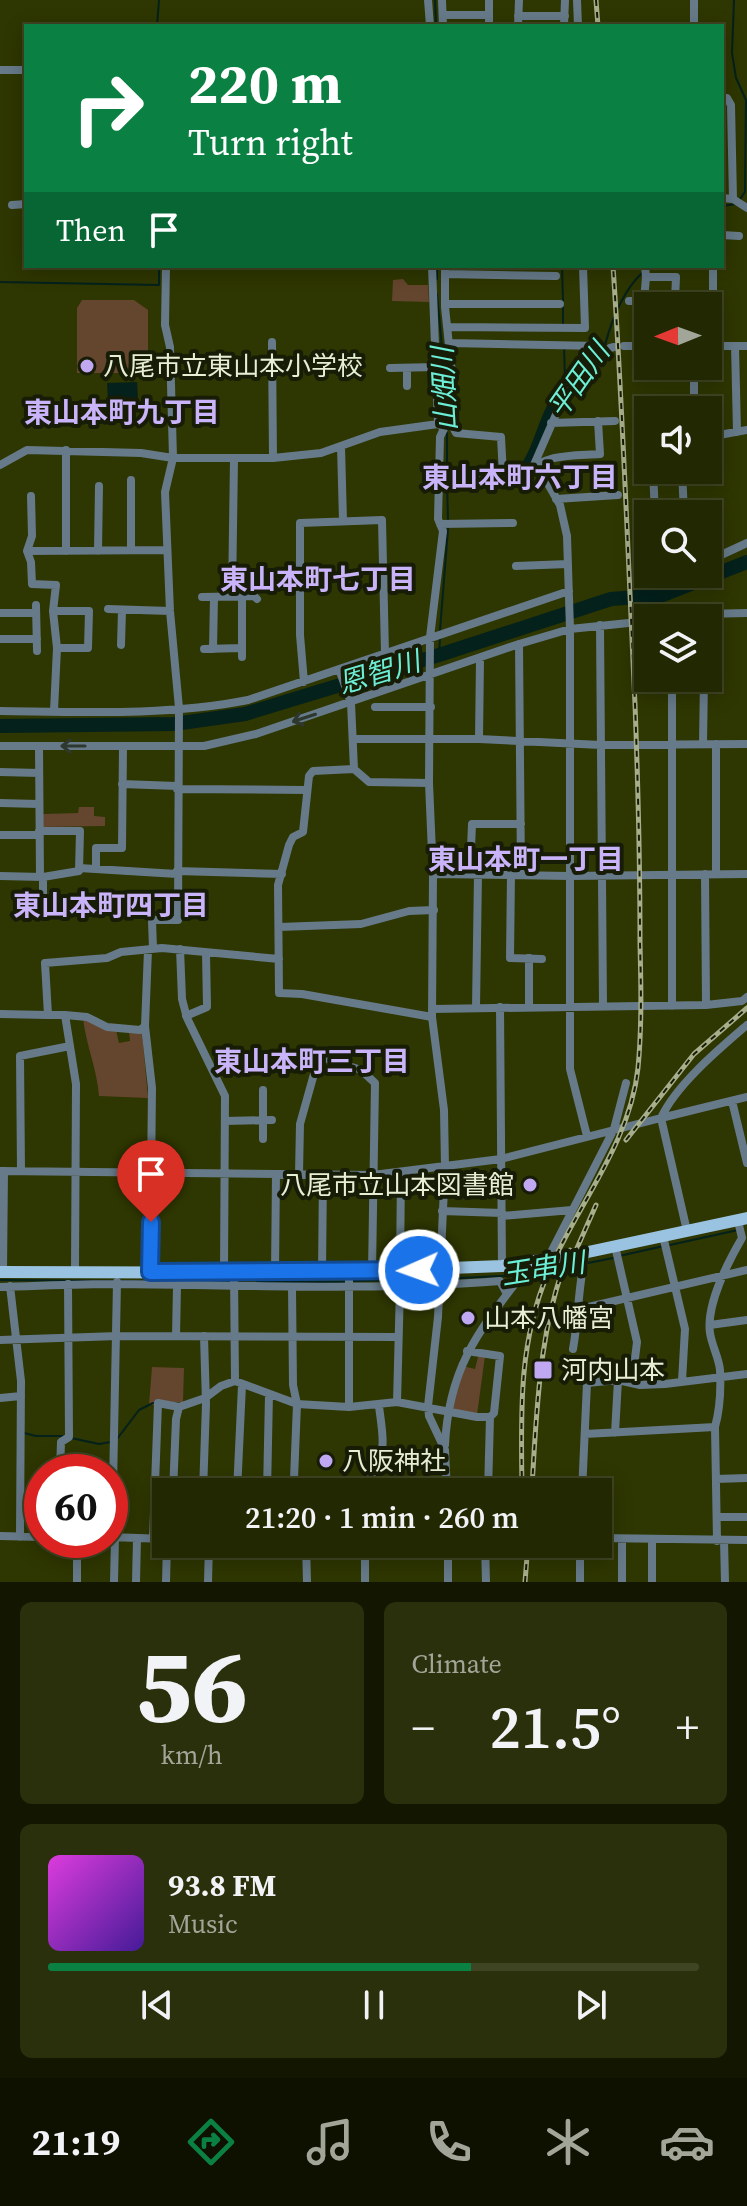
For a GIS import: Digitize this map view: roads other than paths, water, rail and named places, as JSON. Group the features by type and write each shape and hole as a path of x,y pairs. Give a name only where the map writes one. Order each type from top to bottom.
{"main road":[{"path":"2,1272 75,1270 117,1278 150,1272 232,1279 275,1273 322,1273 349,1281 372,1272 400,1271 439,1278 687,1231 741,1224"}],"street":[{"path":"428,0 430,24"},
{"path":"442,0 443,24"},
{"path":"489,0 489,24"},
{"path":"519,0 518,21 564,21 565,0"},
{"path":"577,0 578,24"},
{"path":"694,0 694,24"},
{"path":"443,15 489,15"},
{"path":"0,70 24,70"},
{"path":"724,98 731,105 739,202"},
{"path":"12,205 24,204"},
{"path":"724,235 739,236"},
{"path":"150,1272 152,1088 145,1026 152,920 178,920 178,710 165,492 173,458 170,347 165,325 166,268"},
{"path":"432,268 437,367 444,424"},
{"path":"448,327 585,328 583,268"},
{"path":"712,292 713,268"},
{"path":"445,1450 429,1416 428,1406 445,1167 444,1110 432,1013 434,910 429,783 431,674 445,524 440,437 452,374 445,270 556,276"},
{"path":"644,292 645,271 676,277 677,292"},
{"path":"629,301 634,301"},
{"path":"445,304 560,304"},
{"path":"272,342 273,458"},
{"path":"450,343 634,347"},
{"path":"722,346 747,346"},
{"path":"735,346 737,432"},
{"path":"533,467 564,396 615,348"},
{"path":"390,368 437,367"},
{"path":"407,368 407,386"},
{"path":"444,477 526,474 553,457 600,454 598,421"},
{"path":"551,423 615,421"},
{"path":"0,465 27,450 141,453 173,458 273,458 321,453 402,427 444,424 456,433 501,437 503,475"},
{"path":"722,435 747,430"},
{"path":"341,446 343,521"},
{"path":"66,450 66,551"},
{"path":"232,596 234,459"},
{"path":"533,467 543,475 566,522 570,626 570,1069 587,1136"},
{"path":"131,480 131,550"},
{"path":"98,551 99,486"},
{"path":"556,499 618,495"},
{"path":"31,496 32,536 27,551 32,584 56,585 53,611 57,648 54,711"},
{"path":"304,682 300,635 300,523 382,520 385,654"},
{"path":"445,524 513,523"},
{"path":"722,555 747,543"},
{"path":"27,551 167,550"},
{"path":"516,566 568,564"},
{"path":"0,711 178,710 248,700 569,591"},
{"path":"214,597 209,649 242,653 242,596"},
{"path":"202,597 242,596 257,599"},
{"path":"0,613 36,609 37,651"},
{"path":"108,609 170,611"},
{"path":"121,645 122,610"},
{"path":"53,611 89,611 88,648 57,648"},
{"path":"722,615 747,613"},
{"path":"0,746 204,746 256,734 570,626 634,622"},
{"path":"600,625 603,1006"},
{"path":"0,639 37,639"},
{"path":"519,644 521,824 510,958 542,959"},
{"path":"479,739 480,659"},
{"path":"340,671 350,701 354,769"},
{"path":"672,692 672,1006"},
{"path":"703,744 704,692"},
{"path":"375,707 431,707"},
{"path":"354,739 479,739 601,745 747,744"},
{"path":"716,744 716,874"},
{"path":"39,746 38,804 43,898"},
{"path":"96,868 96,848 122,848 123,746"},
{"path":"429,783 369,782 354,769 313,771 309,776 303,832 293,837 278,885 279,993 432,1013 476,1007 706,1005 742,1001 747,997"},
{"path":"0,772 39,773"},
{"path":"122,784 307,790"},
{"path":"0,803 38,804"},
{"path":"471,848 472,824 521,824"},
{"path":"0,835 80,831 79,871 42,877 0,876"},
{"path":"79,868 282,874"},
{"path":"433,874 747,874"},
{"path":"476,1007 478,874"},
{"path":"705,874 706,1005"},
{"path":"279,927 361,924 409,911 434,910"},
{"path":"180,949 182,999 186,1016 225,1096 226,1174 239,1383 237,1478"},
{"path":"48,1015 45,963 107,958 121,952 180,949 279,959"},
{"path":"186,1016 207,1007 206,953"},
{"path":"529,958 529,1006"},
{"path":"500,1007 502,1266"},
{"path":"0,1014 87,1017 107,1027 140,1030 145,1026"},
{"path":"65,1015 76,1084 75,1270"},
{"path":"687,1231 661,1118 667,1104 707,1060 747,1025"},
{"path":"21,1171 20,1056 70,1046"},
{"path":"306,1052 361,1070 375,1083 372,1272"},
{"path":"299,1174 300,1124 319,1056"},
{"path":"548,1258 614,1129 626,1083"},
{"path":"263,1090 268,1120 263,1139"},
{"path":"2,1272 2,1171 373,1175 501,1159 747,1097"},
{"path":"732,1101 747,1163"},
{"path":"225,1121 268,1120"},
{"path":"400,1271 401,1172"},
{"path":"275,1273 276,1174"},
{"path":"322,1273 323,1175"},
{"path":"442,1211 502,1214 572,1210"},
{"path":"725,1582 716,1479 715,1427 720,1411 720,1370 710,1337 710,1325 722,1276 742,1238 741,1224"},
{"path":"663,1236 685,1329 682,1381"},
{"path":"615,1246 637,1342 632,1383"},
{"path":"573,1349 580,1309 579,1284 586,1252"},
{"path":"446,1478 447,1411 467,1351 532,1261"},
{"path":"580,1309 747,1270"},
{"path":"20,1537 21,1396 15,1338 5,1286 68,1284 117,1278 177,1286 232,1279 292,1288 349,1281 400,1287 439,1278 500,1281 507,1294"},
{"path":"114,1454 117,1278"},
{"path":"349,1281 349,1407"},
{"path":"61,1454 61,1442 69,1437 68,1284"},
{"path":"176,1336 177,1286"},
{"path":"397,1402 400,1287"},
{"path":"292,1288 293,1385 297,1404 294,1478"},
{"path":"710,1325 747,1320"},
{"path":"0,1340 118,1336 398,1337"},
{"path":"203,1478 204,1336"},
{"path":"467,1351 500,1356 494,1413 490,1417 488,1478"},
{"path":"583,1478 587,1383 618,1380 665,1384 747,1374"},
{"path":"615,1433 618,1380"},
{"path":"155,1478 158,1403 179,1407 205,1398 221,1386 239,1383 297,1404 349,1407 397,1402 490,1417"},
{"path":"267,1478 269,1394"},
{"path":"0,1398 21,1396"},
{"path":"369,1478 379,1466 383,1446 379,1406"},
{"path":"174,1478 179,1407"},
{"path":"585,1434 715,1427"},
{"path":"716,1479 747,1478"},
{"path":"717,1517 747,1517"},
{"path":"0,1536 24,1537"},
{"path":"128,1538 152,1539"},
{"path":"136,1582 137,1538"},
{"path":"612,1539 747,1540"},
{"path":"622,1540 622,1582"},
{"path":"652,1540 652,1582"},
{"path":"77,1558 77,1582"},
{"path":"113,1558 114,1582"},
{"path":"166,1558 166,1582"},
{"path":"208,1582 209,1558"},
{"path":"306,1558 307,1582"},
{"path":"365,1558 365,1582"},
{"path":"448,1558 448,1582"},
{"path":"485,1558 486,1582"},
{"path":"580,1558 580,1582"}],"water":[{"path":"137,382 138,399 108,400 107,383"}],"waterway":[{"path":"157,24 159,0"},
{"name":"山畑川","path":"435,0 436,24"},
{"name":"平田川","path":"734,0 732,53 736,78 746,100 745,192 740,199"},
{"name":"平田川","path":"724,206 736,204"},
{"path":"0,282 159,285 159,268"},
{"name":"山畑川","path":"437,268 437,279"},
{"path":"562,268 563,301"},
{"name":"平田川","path":"605,345 619,306 642,273"},
{"name":"山畑川","path":"437,294 443,358 444,419"},
{"path":"563,307 563,325"},
{"path":"564,347 568,388"},
{"name":"平田川","path":"577,379 602,350"},
{"name":"平田川","path":"512,473 524,472 531,462 554,408 568,389"},
{"name":"山畑川","path":"447,433 447,474"},
{"name":"山畑川","path":"447,481 448,522"},
{"name":"山畑川","path":"440,630 448,529"},
{"name":"恩智川","path":"0,726 174,724 245,714 611,599 663,595 747,562"},
{"name":"山畑川","path":"439,655 440,637"},
{"name":"玉串川","path":"670,1245 738,1230"},
{"name":"玉串川","path":"619,1256 664,1246"},
{"name":"玉串川","path":"588,1263 613,1258"},
{"name":"玉串川","path":"525,1274 578,1266"},
{"name":"玉串川","path":"441,1279 519,1275"},
{"name":"玉串川","path":"353,1281 435,1279"},
{"name":"玉串川","path":"0,1280 231,1282"},
{"name":"玉串川","path":"257,1282 347,1282"},
{"path":"117,1439 139,1410 153,1403"},
{"path":"24,1433 63,1436"},
{"path":"71,1438 99,1444 111,1442"}],"railway":[{"path":"596,0 598,24"},
{"path":"522,1478 523,1380 538,1299 560,1248 625,1123 638,1068 641,990 636,734 613,268"},
{"path":"626,1140 694,1054 747,1008"},
{"path":"570,1264 596,1205"},
{"path":"533,1478 541,1366 552,1307 570,1250"},
{"path":"525,1582 527,1558"}],"place":[{"name":"八尾市立東山本小学校","path":"87,366"},
{"name":"八尾市立山本図書館","path":"530,1185"},
{"name":"山本八幡宮","path":"468,1318"},
{"name":"河内山本","path":"543,1370"},
{"name":"八阪神社","path":"326,1461"}],"district":[{"name":"東山本町九丁目","path":"122,412"},
{"name":"東山本町六丁目","path":"520,477"},
{"name":"東山本町七丁目","path":"318,579"},
{"name":"東山本町一丁目","path":"526,859"},
{"name":"東山本町四丁目","path":"111,905"},
{"name":"東山本町三丁目","path":"312,1061"}]}
